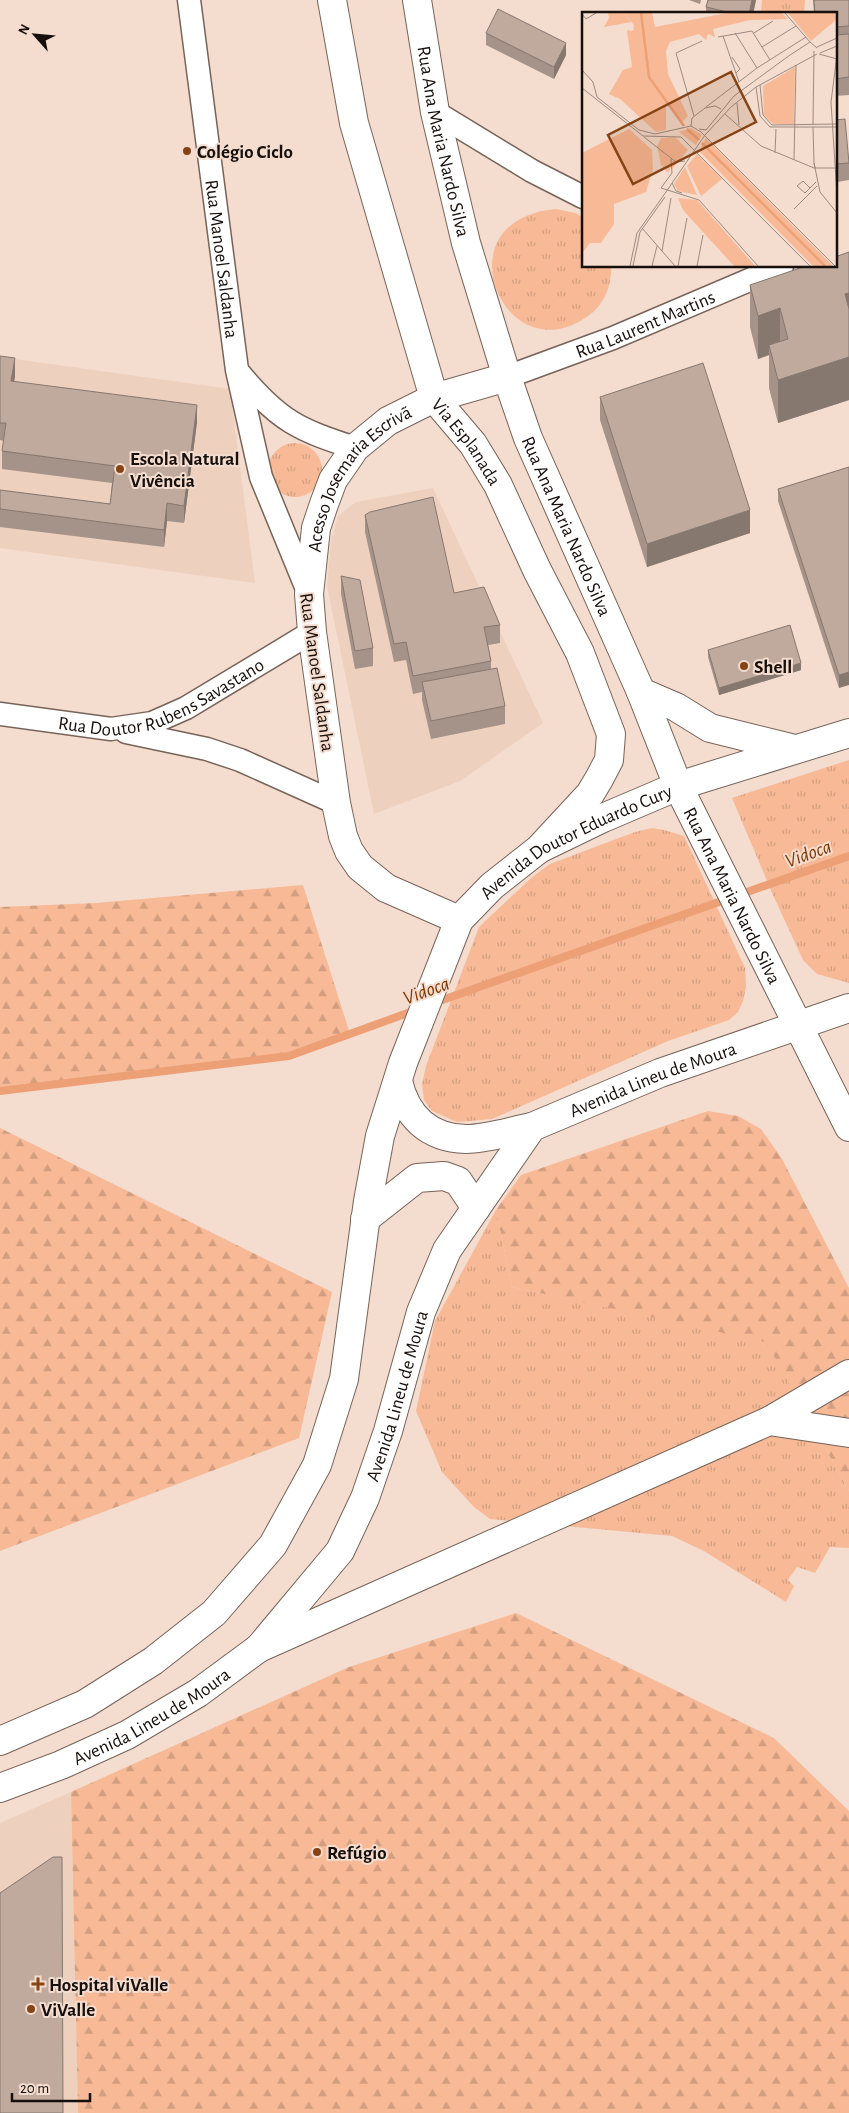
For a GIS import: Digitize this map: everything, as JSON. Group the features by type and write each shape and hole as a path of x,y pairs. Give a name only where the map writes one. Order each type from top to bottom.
{"main road":[{"name":"Via Esplanada","path":"332,0 354,123 434,398 473,444 498,485 537,570 580,653 611,734 609,760 590,794 539,849"},
{"name":"Rua Ana Maria Nardo Silva","path":"417,0 435,112 466,244 506,377 528,438 641,692 678,786 796,1025 849,1127"},
{"name":"Acesso Josemaria Escrivã","path":"309,594 316,528 333,480 355,448 388,421 434,398 506,377"},
{"name":"Rua Manoel Saldanha","path":"309,594 312,632 342,836 349,852 360,867 386,888 455,928"},
{"path":"641,692 676,707 710,728 796,749"},
{"name":"Avenida Doutor Eduardo Cury","path":"400,1072 455,928 492,886 539,849 603,818 678,786 849,733"},
{"path":"796,1025 849,1008"},
{"name":"Avenida Lineu de Moura","path":"0,1788 60,1766 127,1735 198,1692 259,1648 340,1551 365,1498 388,1431 421,1312 447,1250 532,1127 660,1073 796,1025"},
{"path":"400,1072 407,1109 424,1126 441,1134 468,1139 532,1127"},
{"path":"0,1741 85,1704 154,1661 214,1613 273,1545 316,1465 344,1379 366,1219 380,1136 400,1072"},
{"path":"366,1219 417,1178 444,1176 458,1181 476,1208"},
{"path":"259,1648 769,1422 849,1374"},
{"path":"769,1422 849,1433"}],"street":[{"name":"Rua Manoel Saldanha","path":"189,0 236,370 261,477 309,594"},
{"path":"435,112 532,171 582,196"},
{"name":"Rua Laurent Martins","path":"506,377 627,332 777,268"},
{"path":"236,370 260,398 282,418 312,434 355,448"},
{"name":"Rua Doutor Rubens Savastano","path":"0,714 111,729 152,723 186,708 312,632"},
{"path":"111,729 207,749 240,760 336,802"}],"shaded area":[{"name":"Escola Natural Vivência","path":"0,357 230,389 255,583 0,548"},
{"path":"433,488 543,723 460,781 374,814 327,586 331,540 338,516 356,502"},
{"name":"Hospital viValle","path":"71,1792 78,2113 0,2113 0,1823"}],"green space":[{"path":"762,0 805,0 804,12 761,12"},
{"path":"556,209 582,216 582,268 611,268 610,281 605,296 597,308 585,318 555,330 529,326 509,310 496,288 492,262 500,238 520,219"},
{"path":"295,443 305,445 314,451 320,460 322,470 320,480 314,489 305,495 295,497 285,495 276,489 270,480 268,470 270,460 276,451 285,445"},
{"path":"849,760 849,983 817,974 803,960 732,798"},
{"path":"652,828 684,836 745,968 746,987 738,1012 729,1020 668,1041 492,1119 457,1122 432,1111 424,1100 422,1084 426,1066 479,927 531,878 550,864 635,832"},
{"path":"303,885 350,1034 289,1056 0,1091 0,907 96,903"},
{"path":"708,1111 738,1116 761,1129 782,1159 849,1288 849,1491 766,1342 512,1287 496,1210 521,1175"},
{"path":"0,1128 332,1292 299,1438 0,1551"},
{"path":"496,1210 512,1287 766,1341 849,1491 849,1548 830,1547 815,1573 797,1567 788,1580 794,1586 786,1602 704,1551 672,1536 490,1519 474,1507 442,1472 416,1411 435,1321"},
{"path":"516,1613 774,1738 849,1811 849,2113 78,2113 71,1792 349,1667"}],"building":[{"path":"708,0 752,0 749,12 727,12 706,7"},
{"path":"814,0 849,0 849,26 836,27 836,12 815,12"},
{"path":"498,9 566,43 554,67 486,33"},
{"path":"849,34 849,77 836,79 836,35"},
{"path":"845,119 849,163 836,164 836,120"},
{"path":"849,252 849,293 845,294 849,309 849,357 778,380 769,345 788,339 780,308 758,316 750,285 800,268 836,268 836,257"},
{"path":"0,356 15,358 11,381 197,405 184,506 167,503 164,530 0,509 0,490 110,504 115,466 2,451 6,423 0,423"},
{"path":"703,363 750,510 647,544 600,397"},
{"path":"849,467 849,672 839,675 778,489"},
{"path":"433,497 454,593 484,587 500,625 484,627 491,661 413,676 406,642 394,644 365,515 370,512"},
{"path":"341,576 360,580 373,648 355,651"},
{"path":"790,625 801,663 719,688 708,650"},
{"path":"497,668 505,706 431,721 422,682"},
{"name":"Hospital viValle","path":"53,1857 62,1857 63,2113 0,2113 0,1893"}],"waterway":[{"name":"Vidoca","path":"434,1003 849,856"},
{"name":"Vidoca","path":"0,1091 289,1056 416,1010"}],"place":[{"name":"Colégio Ciclo","path":"187,151"},
{"name":"Escola Natural Vivência","path":"120,469"},
{"name":"Shell","path":"744,666"},
{"name":"Refúgio","path":"317,1852"},
{"name":"Hospital viValle","path":"38,1984"},
{"name":"ViValle","path":"31,2009"}]}
